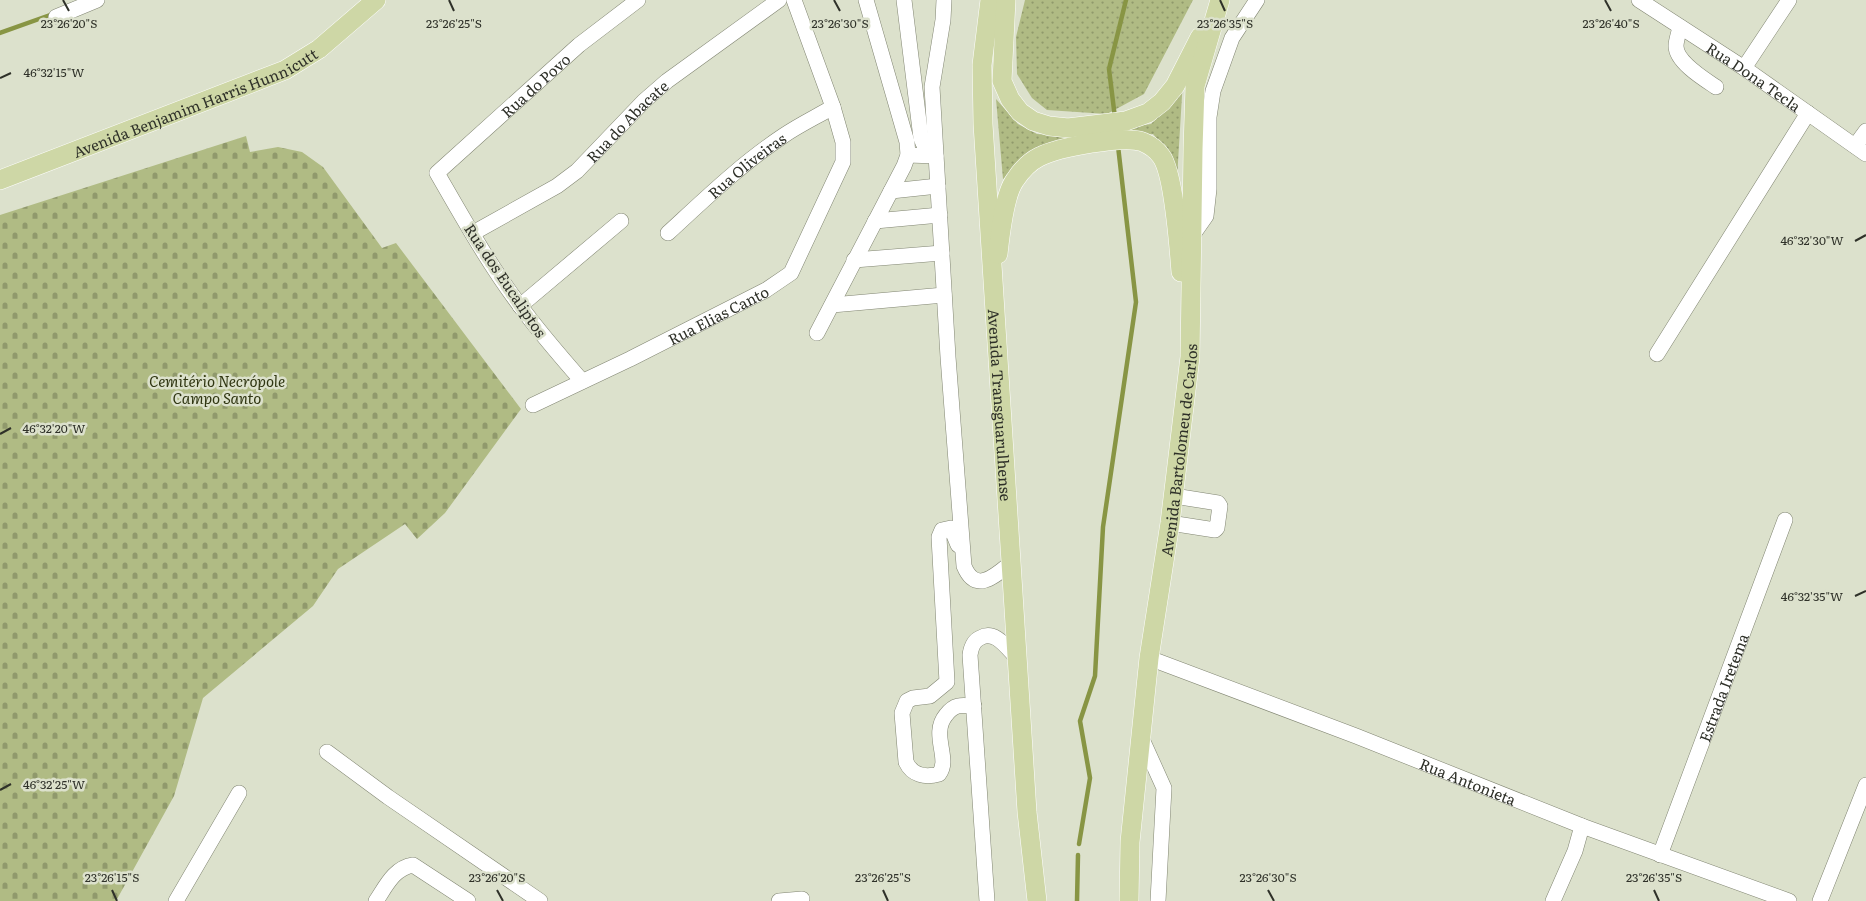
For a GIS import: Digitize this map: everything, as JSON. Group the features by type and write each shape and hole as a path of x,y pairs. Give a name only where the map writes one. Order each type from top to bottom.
{"main road":[{"name":"Avenida Benjamim Harris Hunnicutt","path":"0,180 285,70 319,49 376,0"},
{"name":"Avenida Transguarulhense","path":"990,0 982,65 983,124 1027,812"},
{"path":"1006,0 1002,81 1010,99 1020,112 1033,120 1048,126 1068,128 1126,121 1148,113 1162,102 1175,86 1219,0"},
{"name":"Avenida Bartolomeu de Carlos","path":"1129,901 1130,842 1149,658 1174,496 1190,357 1195,86 1219,0"},
{"path":"995,322 996,269 999,243 1009,192 1014,182 1027,166 1038,158 1077,144 1142,141 1162,157 1171,184 1190,357"},
{"path":"1024,901 1027,812"},
{"path":"1027,812 1037,901"}],"street":[{"path":"56,17 97,0"},
{"name":"Rua do Povo","path":"437,173 580,45 638,0"},
{"name":"Rua do Abacate","path":"472,234 556,186 577,171 644,101 667,81 779,0"},
{"path":"794,0 833,107"},
{"path":"817,333 908,155 907,142 866,0"},
{"path":"904,0 923,143 936,156"},
{"path":"944,0 943,20 932,87 944,295 964,566"},
{"path":"1192,236 1206,216 1209,188 1209,117 1213,91 1232,38 1257,0"},
{"name":"Rua Dona Tecla","path":"1639,0 1744,68 1860,150"},
{"path":"1744,68 1789,0"},
{"path":"1680,26 1676,47 1678,54 1686,64 1716,87"},
{"name":"Rua Elias Canto","path":"533,406 766,290 791,273 843,162 843,142 833,107"},
{"name":"Rua Oliveiras","path":"668,233 713,191 759,153 784,135 833,107"},
{"path":"1657,354 1808,113"},
{"path":"1860,150 1866,130"},
{"path":"908,155 936,156"},
{"name":"Rua dos Eucaliptos","path":"437,173 472,234 520,306 582,381"},
{"path":"891,191 938,186"},
{"path":"875,221 940,215"},
{"path":"520,306 621,220"},
{"path":"854,260 942,253"},
{"path":"832,305 944,295"},
{"path":"1170,523 1215,530 1217,528 1220,506 1218,503 1174,496"},
{"name":"Estrada Iretema","path":"1660,855 1785,520"},
{"path":"974,706 958,706 949,711 942,720 939,734 943,766 938,774 916,774 910,770 906,762 902,713 907,701 913,698 930,696 947,682 939,537 942,530 951,528 967,574 973,579 982,581 994,577 1012,562"},
{"path":"987,901 970,655 971,647 976,640 990,635 998,639 1017,658"},
{"name":"Rua Antonieta","path":"1149,658 1356,736 1660,855 1753,895 1789,901"},
{"path":"1141,737 1164,788 1158,901"},
{"path":"327,752 388,797 540,901"},
{"path":"1820,901 1866,785"},
{"path":"176,901 239,793"},
{"path":"1553,901 1574,851 1582,826"},
{"path":"376,901 395,873 402,868 413,865 468,901"},
{"path":"779,901 802,899"}],"green space":[{"path":"1025,0 1193,0 1144,94 1107,114 1047,110 1032,98 1017,74 1016,37"},
{"path":"1183,79 1177,179 1170,154 1153,134 1069,142 1044,150 1003,179 996,99 1018,124 1037,134 1067,136 1151,124 1168,107"},
{"name":"Cemitério Necrópole Campo Santo","path":"246,136 250,152 278,147 302,152 323,167 382,248 396,243 521,409 445,513 417,539 405,524 338,569 313,606 203,698 174,796 116,901 0,901 0,215"}],"waterway":[{"path":"1115,118 1109,69 1126,0"},
{"path":"0,33 53,14"},
{"path":"1079,844 1090,778 1080,721 1095,676 1103,527 1136,302 1118,146"},
{"path":"1077,901 1078,855"}]}
